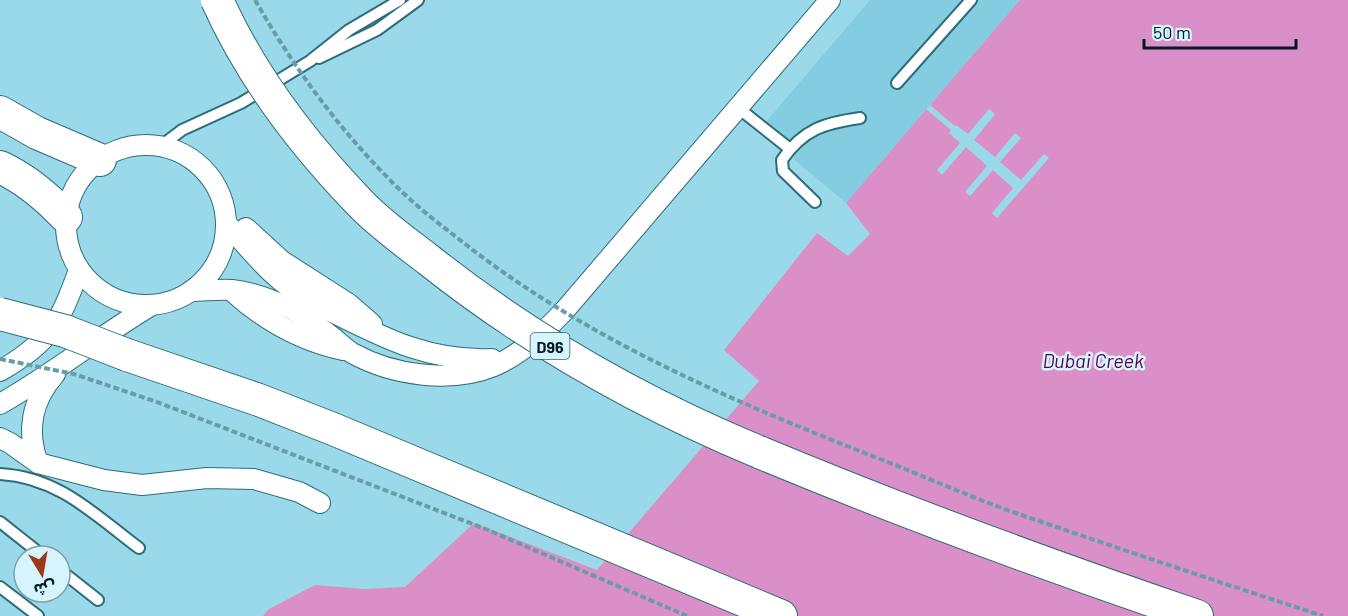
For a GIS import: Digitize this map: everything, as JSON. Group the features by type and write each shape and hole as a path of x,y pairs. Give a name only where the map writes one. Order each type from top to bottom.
{"main road":[{"name":"D96","path":"217,0 240,45 283,112 307,144 361,205 460,285 512,322 585,367 660,408 709,431 815,475 1032,558 1197,616"},
{"path":"0,112 37,133 100,160"},
{"path":"0,167 30,184 66,217"},
{"path":"0,314 64,331 237,392 333,429 781,616"},
{"path":"0,333 77,344 127,355"}],"street":[{"path":"191,291 231,290 286,307 327,333 350,351 388,368 408,373 472,372 493,366 531,343 565,310 830,0"},
{"path":"161,146 176,151 203,168 220,194 226,217 225,240 217,262 203,282 191,291 166,303 152,305 124,302 111,297 88,281 79,270 68,244 66,217 74,190 89,168 123,148 161,146"},
{"path":"226,217 268,272 295,293 384,337 404,346 446,358 490,359 512,356"},
{"path":"0,371 22,358 44,340 60,318 79,270"},
{"path":"0,404 27,389 118,325 152,305"},
{"path":"38,463 32,446 31,428 34,410 41,393 65,362"},
{"path":"0,438 38,463 104,480 142,485 207,478 254,479 299,492 320,503"}],"lane":[{"path":"161,146 182,130 241,103 310,61 355,26 400,0"},
{"path":"310,61 377,30 418,0"},
{"path":"897,83 971,0"},
{"path":"738,107 790,149"},
{"path":"815,202 783,171 782,160 803,136 824,124 860,118"},
{"path":"0,474 32,478 52,486 71,497 139,548"},
{"path":"0,522 28,544"},
{"path":"72,579 98,600"},
{"path":"0,586 38,616"}],"path":[{"path":"255,0 299,72 346,133 397,188 489,262 543,300 610,339 679,375 1008,510 1323,616"},
{"path":"0,359 74,374 157,402 488,530 687,616"}],"shaded area":[{"path":"870,0 1020,0 846,203 759,130"}],"water":[{"name":"Dubai Creek","path":"1020,0 1348,0 1348,616 263,616 269,609 315,585 364,589 405,587 474,523 597,570 759,381 724,350 817,233 848,256 870,234 846,203"}],"pier":[{"path":"930,105 968,134 989,109 995,114 974,140 995,157 1015,133 1021,138 1000,162 1021,180 1044,154 1049,158 997,218 992,213 1013,188 993,170 970,196 965,192 987,166 966,147 942,175 937,170 960,143 949,133 951,130 926,109"}]}
